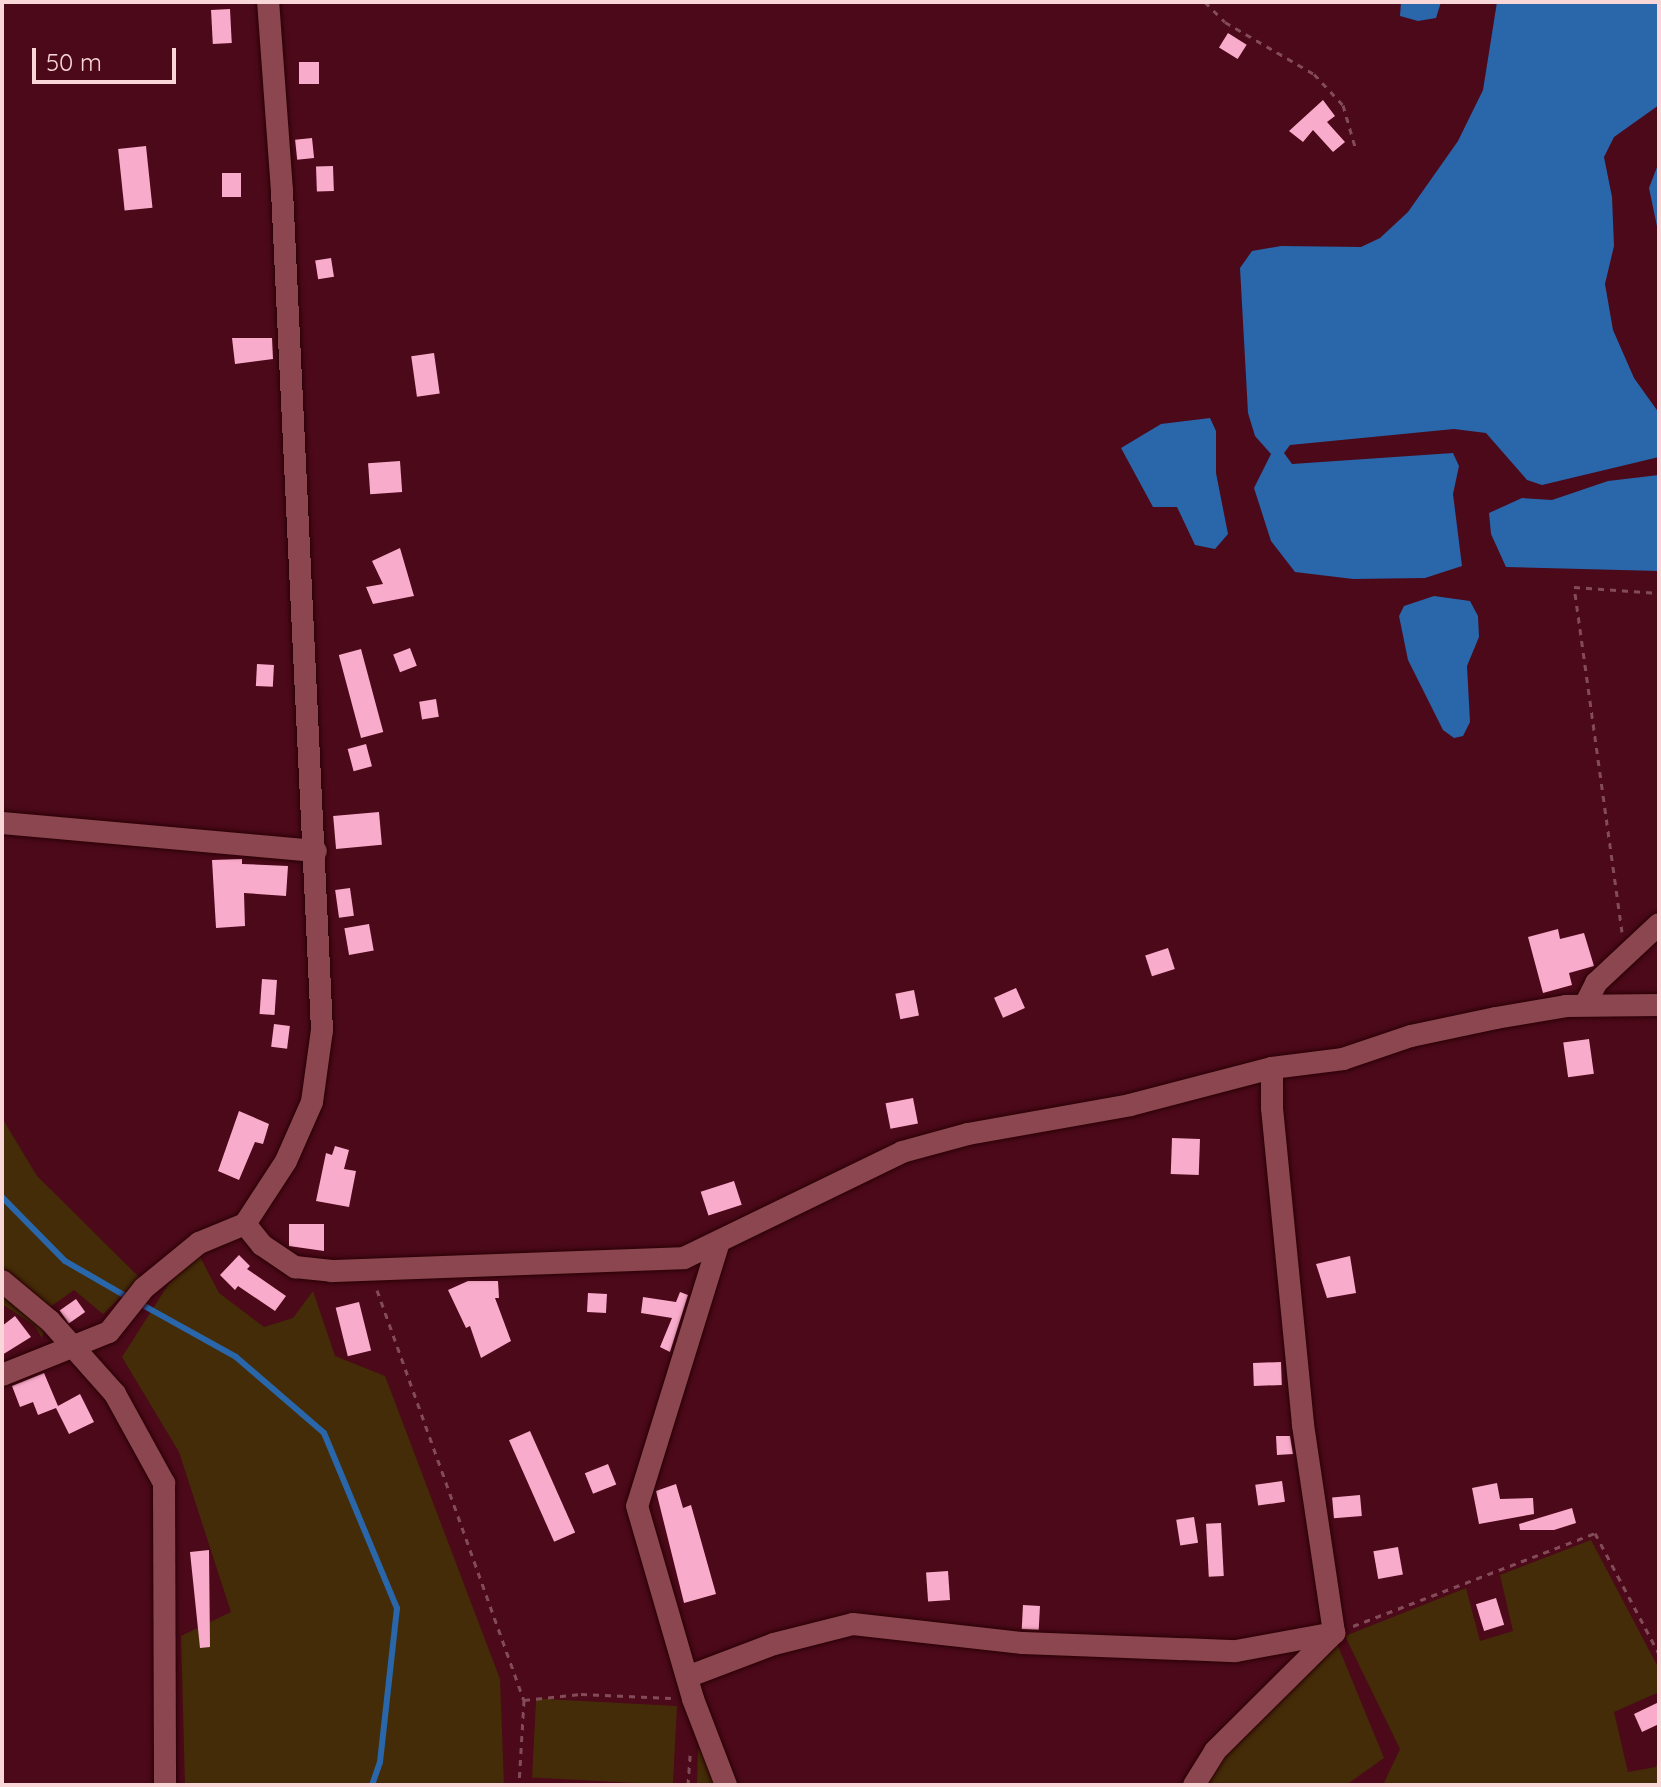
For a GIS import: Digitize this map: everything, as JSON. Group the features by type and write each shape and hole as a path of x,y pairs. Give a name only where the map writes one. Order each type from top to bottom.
{"street":[{"path":"2,1375 109,1332 125,1316 144,1288 199,1243 245,1224 286,1161 312,1102 322,1030 316,851 268,2"},
{"path":"2,823 316,851"},
{"path":"1585,1005 1596,983 1659,924"},
{"path":"245,1224 262,1245 295,1267 370,1270 494,1261 684,1258 718,1245 902,1152 968,1134 1130,1105 1272,1068 1343,1059 1411,1036 1585,1005 1659,1005"},
{"path":"1272,1068 1272,1108 1303,1425 1334,1633"},
{"path":"718,1245 637,1506 690,1688 726,1785"},
{"path":"2,1281 21,1293 115,1394 164,1483 165,1785"},
{"path":"690,1688 774,1644 853,1624 1023,1643 1236,1651 1334,1633"},
{"path":"1194,1785 1215,1751 1334,1633"}],"path":[{"path":"1205,2 1225,22 1314,74 1343,105 1356,150"},
{"path":"1625,955 1574,587 1659,593"},
{"path":"370,1270 524,1700 519,1785"},
{"path":"1334,1633 1595,1533 1659,1654"},
{"path":"524,1700 690,1688"},
{"path":"688,1785 690,1742"}],"shaded area":[{"path":"2,1118 37,1176 140,1278 103,1314 74,1290 50,1307 42,1338 34,1325 2,1304"},
{"path":"198,1253 219,1293 264,1327 293,1318 313,1291 335,1356 385,1376 500,1679 504,1785 185,1785 181,1636 231,1612 179,1452 122,1357 168,1285"},
{"path":"1591,1540 1659,1669 1659,1692 1614,1712 1628,1772 1656,1767 1659,1756 1659,1785 1383,1785 1400,1749 1345,1636 1466,1588 1480,1641 1513,1631 1500,1575"},
{"path":"1336,1641 1384,1758 1346,1785 1203,1785 1219,1753"},
{"path":"536,1699 677,1706 673,1785 532,1778"},
{"path":"698,1748 709,1765 716,1785 697,1785"}],"water":[{"path":"1401,2 1441,2 1436,18 1418,21 1400,16"},
{"path":"1497,2 1659,2 1659,105 1614,137 1604,157 1612,197 1614,246 1605,284 1613,330 1634,378 1659,413 1659,457 1542,485 1527,480 1486,433 1454,429 1290,445 1284,453 1292,464 1453,453 1459,466 1453,494 1462,566 1425,578 1353,579 1295,572 1271,541 1254,488 1271,454 1255,436 1248,413 1240,268 1252,251 1281,246 1361,247 1380,238 1408,212 1458,141 1483,90"},
{"path":"1659,162 1659,236 1649,188"},
{"path":"1210,418 1216,431 1216,473 1228,534 1215,549 1195,545 1177,507 1153,507 1121,448 1161,424"},
{"path":"1659,475 1659,571 1506,567 1491,534 1489,513 1522,498 1552,500 1608,481"},
{"path":"1434,596 1470,601 1478,616 1479,637 1467,666 1470,722 1463,736 1454,738 1443,730 1408,660 1399,616 1404,606"}],"building":[{"path":"230,9 232,43 213,44 211,10"},
{"path":"1228,33 1247,45 1238,59 1219,47"},
{"path":"299,62 319,62 319,84 299,84"},
{"path":"1323,100 1335,116 1327,122 1345,142 1333,152 1313,130 1303,142 1289,131"},
{"path":"312,138 314,158 297,160 295,140"},
{"path":"146,146 152,208 125,211 118,149"},
{"path":"333,166 334,191 317,192 316,167"},
{"path":"222,173 241,173 241,197 222,197"},
{"path":"331,258 334,277 318,279 315,261"},
{"path":"232,338 272,338 273,359 235,364"},
{"path":"434,353 440,394 417,397 411,356"},
{"path":"400,461 402,492 370,494 368,463"},
{"path":"400,548 414,596 373,604 366,587 383,584 372,561"},
{"path":"410,648 417,666 400,672 393,654"},
{"path":"361,649 383,732 361,738 339,655"},
{"path":"257,664 274,665 273,687 256,686"},
{"path":"436,699 439,717 422,719 419,702"},
{"path":"366,744 372,766 354,771 348,749"},
{"path":"379,812 382,845 336,849 333,816"},
{"path":"242,859 242,864 288,866 286,896 244,893 245,926 216,928 212,860"},
{"path":"350,888 354,916 339,918 335,890"},
{"path":"369,924 374,951 349,955 344,928"},
{"path":"1558,929 1560,939 1584,933 1594,966 1569,973 1572,985 1543,993 1528,937"},
{"path":"1168,948 1175,969 1152,976 1145,955"},
{"path":"262,979 277,980 275,1015 260,1014"},
{"path":"1016,988 1025,1008 1003,1018 994,998"},
{"path":"914,990 919,1016 900,1019 895,994"},
{"path":"274,1024 290,1026 287,1049 271,1047"},
{"path":"1589,1039 1594,1074 1568,1077 1563,1043"},
{"path":"913,1098 918,1124 890,1129 886,1103"},
{"path":"239,1111 269,1124 263,1144 255,1142 239,1180 218,1171"},
{"path":"1172,1138 1200,1139 1199,1175 1171,1174"},
{"path":"335,1146 349,1150 344,1169 356,1171 349,1207 316,1201 326,1153 332,1155"},
{"path":"734,1181 742,1205 708,1216 701,1192"},
{"path":"289,1224 324,1224 324,1251 289,1246"},
{"path":"239,1255 250,1266 247,1269 286,1296 275,1311 238,1286 235,1290 220,1275"},
{"path":"1350,1256 1356,1293 1327,1298 1316,1264"},
{"path":"468,1281 498,1281 499,1298 495,1298 511,1341 481,1358 470,1326 466,1328 448,1290"},
{"path":"680,1292 688,1295 670,1352 660,1347 672,1318 641,1313 643,1297 676,1302"},
{"path":"588,1293 607,1294 606,1313 587,1312"},
{"path":"76,1299 85,1312 69,1324 60,1310"},
{"path":"359,1302 371,1351 348,1356 336,1308"},
{"path":"15,1316 31,1337 2,1355 2,1326"},
{"path":"1281,1362 1282,1385 1254,1386 1253,1363"},
{"path":"44,1373 58,1406 80,1394 94,1422 69,1434 56,1408 38,1415 33,1402 20,1407 12,1386"},
{"path":"530,1431 575,1532 554,1542 509,1440"},
{"path":"1276,1436 1290,1436 1293,1454 1277,1455"},
{"path":"608,1464 616,1484 593,1494 585,1473"},
{"path":"1282,1481 1285,1502 1258,1506 1255,1485"},
{"path":"1497,1483 1500,1499 1533,1498 1534,1514 1479,1524 1472,1488"},
{"path":"676,1484 683,1508 691,1505 716,1594 684,1603 656,1491"},
{"path":"1360,1495 1362,1516 1334,1518 1332,1497"},
{"path":"1572,1508 1576,1523 1554,1530 1520,1530 1519,1524"},
{"path":"1194,1517 1198,1543 1180,1545 1176,1520"},
{"path":"1221,1523 1224,1576 1209,1577 1206,1524"},
{"path":"1398,1547 1403,1575 1378,1579 1373,1551"},
{"path":"209,1550 210,1647 200,1648 190,1552"},
{"path":"948,1571 950,1600 928,1601 926,1573"},
{"path":"1496,1598 1504,1625 1484,1631 1476,1604"},
{"path":"1023,1605 1040,1606 1039,1630 1022,1629"},
{"path":"1659,1702 1659,1724 1642,1732 1634,1714"}],"waterway":[{"path":"2,1197 65,1261 129,1298"},
{"path":"139,1303 236,1357 324,1433 397,1608 380,1762 372,1785"}]}
